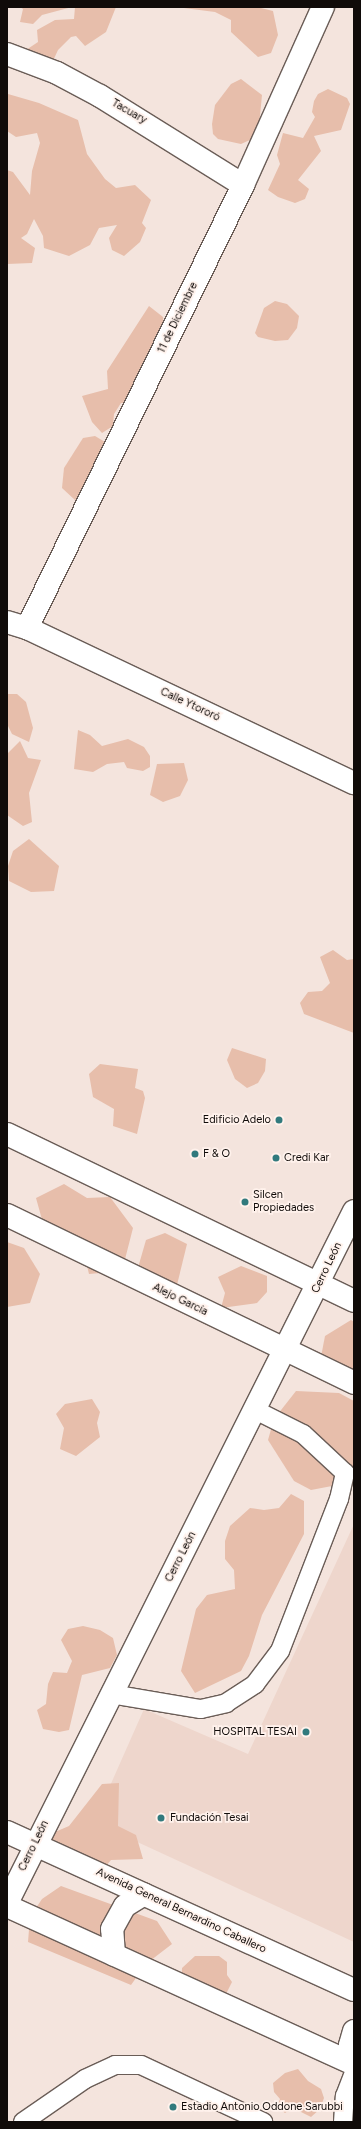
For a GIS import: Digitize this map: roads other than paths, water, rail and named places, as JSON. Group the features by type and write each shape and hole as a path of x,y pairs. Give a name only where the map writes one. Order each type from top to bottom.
{"street":[{"name":"11 de Diciembre","path":"17,625 243,185 323,7"},
{"name":"Tacuary","path":"7,54 57,73 100,96 243,185"},
{"name":"Calle Ytororó","path":"17,625 354,783"},
{"path":"7,1134 354,1301"},
{"name":"Cerro León","path":"7,1903 35,1844 319,1285 354,1211"},
{"name":"Alejo García","path":"7,1215 285,1351 354,1383"},
{"name":"Avenida General Bernardino Caballero","path":"7,1832 354,1990"},
{"path":"114,1955 112,1929 125,1906 144,1894"},
{"path":"7,1906 354,2064"},
{"path":"354,2031 350,2045 354,2059"}],"lane":[{"path":"111,1694 201,1709 226,1702 254,1684 280,1651 349,1475 303,1434 255,1410"},
{"path":"23,2122 85,2079 115,2065 141,2065 263,2122"},
{"path":"343,2122 345,2096 354,2073"}],"place":[{"name":"Edificio Adelo","path":"279,1120"},
{"name":"F & O","path":"195,1154"},
{"name":"Credi Kar","path":"276,1158"},
{"name":"Silcen Propiedades","path":"245,1202"},
{"name":"HOSPITAL TESAI","path":"306,1732"},
{"name":"Fundación Tesai","path":"161,1818"},
{"name":"Estadio Antonio Oddone Sarubbi","path":"173,2107"}]}
